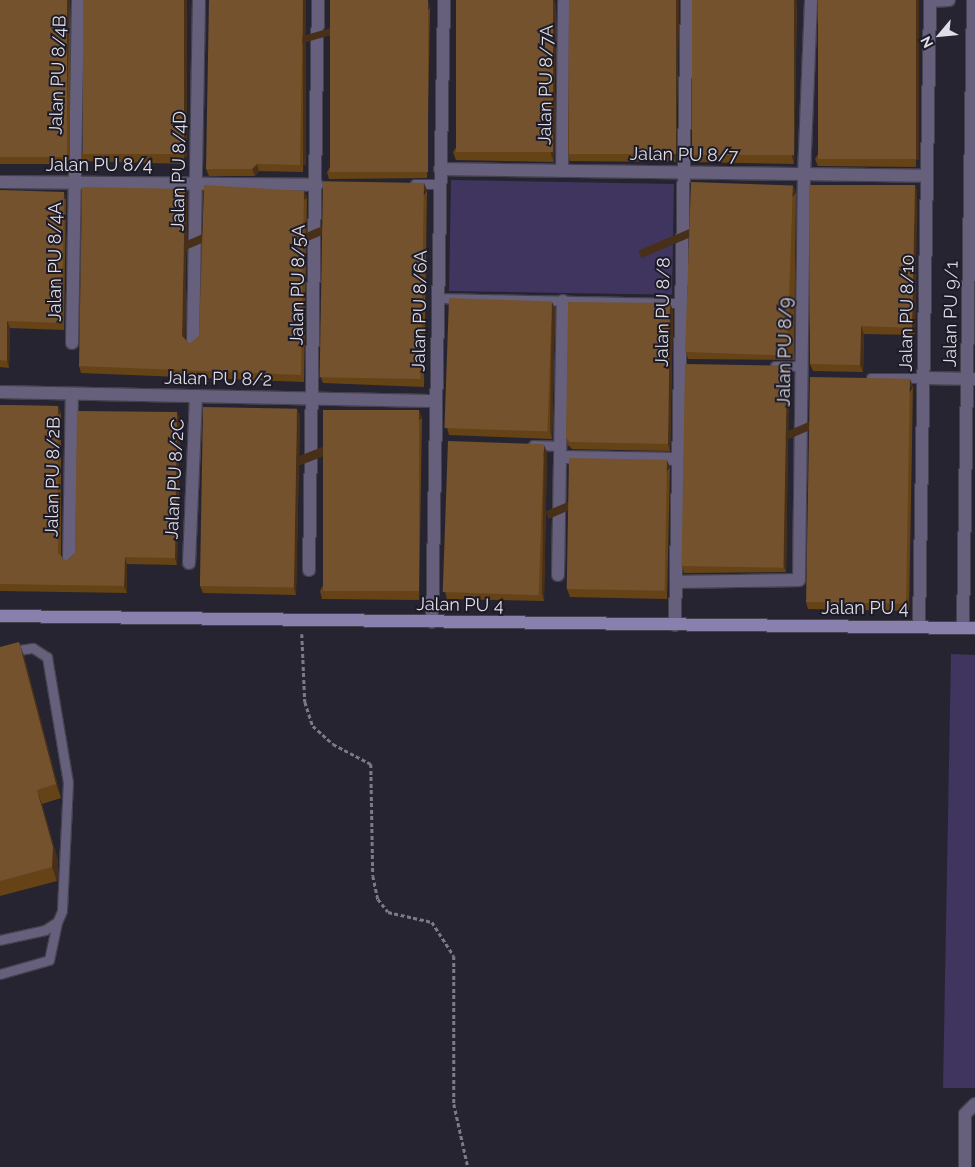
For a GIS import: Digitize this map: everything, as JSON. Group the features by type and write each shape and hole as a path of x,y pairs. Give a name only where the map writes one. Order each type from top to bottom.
{"street":[{"name":"Jalan PU 8/4B","path":"73,182 78,0"},
{"name":"Jalan PU 8/4D","path":"193,343 199,0"},
{"name":"Jalan PU 8/5A","path":"309,570 313,399 322,184 318,0"},
{"name":"Jalan PU 8/6A","path":"432,622 440,441 436,401 444,0"},
{"name":"Jalan PU 8/7A","path":"562,171 564,0"},
{"name":"Jalan PU 8/8","path":"675,625 678,460 684,365 681,303 687,0"},
{"name":"Jalan PU 8/9","path":"676,582 800,580 805,374 804,174 811,0"},
{"path":"930,0 949,0"},
{"name":"Jalan PU 8/10","path":"920,626 930,0"},
{"name":"Jalan PU 9/1","path":"969,628 973,0"},
{"name":"Jalan PU 8/7","path":"440,170 927,176"},
{"name":"Jalan PU 8/4","path":"0,182 322,184"},
{"name":"Jalan PU 8/4A","path":"72,343 73,182"},
{"path":"558,575 563,300"},
{"path":"924,378 971,379"},
{"name":"Jalan PU 8/2","path":"0,392 436,401"},
{"name":"Jalan PU 8/2B","path":"69,560 72,394"},
{"name":"Jalan PU 8/2C","path":"189,563 196,396"},
{"path":"560,452 678,460"},
{"name":"Jalan PU 4","path":"0,616 969,628"},
{"path":"965,1167 965,1114 975,1104"}],"lane":[{"path":"402,184 440,184"},
{"path":"438,298 681,303"},
{"path":"764,366 805,374"},
{"path":"858,378 924,378"},
{"path":"522,445 560,452"},
{"path":"0,653 33,648 41,650 50,664 68,782 67,866 49,960 0,974"},
{"path":"0,940 45,930 57,922"}],"path":[{"path":"302,620 306,702 313,726 333,744 371,764 373,876 378,899 388,912 432,922 445,935 454,956 454,1104 468,1167"}],"shaded area":[{"path":"451,180 674,184 672,295 449,291"},
{"path":"951,654 975,655 975,1088 943,1088"}],"building":[{"path":"0,0 67,0 67,157 0,157"},
{"path":"83,0 184,0 184,154 83,154"},
{"path":"209,0 303,0 300,165 257,164 252,169 206,169"},
{"path":"330,0 428,0 428,172 330,172"},
{"path":"456,0 553,0 553,152 456,152"},
{"path":"569,0 676,0 676,154 569,154"},
{"path":"692,0 794,0 794,155 692,155"},
{"path":"818,0 916,0 916,159 818,159"},
{"path":"323,181 424,183 421,379 320,377"},
{"path":"691,182 793,186 787,355 685,352"},
{"path":"204,185 304,191 301,375 79,366 82,187 185,189 182,336 190,344 199,336"},
{"path":"809,185 915,185 912,328 861,326 860,365 810,364"},
{"path":"0,190 64,192 62,323 7,321 7,361 0,360"},
{"path":"449,298 552,302 547,432 444,428"},
{"path":"568,302 670,303 668,444 570,442 566,438"},
{"path":"685,364 787,366 783,568 681,566"},
{"path":"810,377 910,379 906,604 806,602"},
{"path":"0,405 58,406 58,553 66,561 75,553 77,411 177,412 175,558 125,557 124,586 0,584"},
{"path":"203,407 297,409 294,588 200,586"},
{"path":"323,410 419,410 419,591 323,591"},
{"path":"448,441 544,444 539,595 443,592"},
{"path":"569,458 667,460 665,591 567,589"},
{"path":"19,642 56,784 37,790 53,847 52,867 0,881 0,647"}]}
